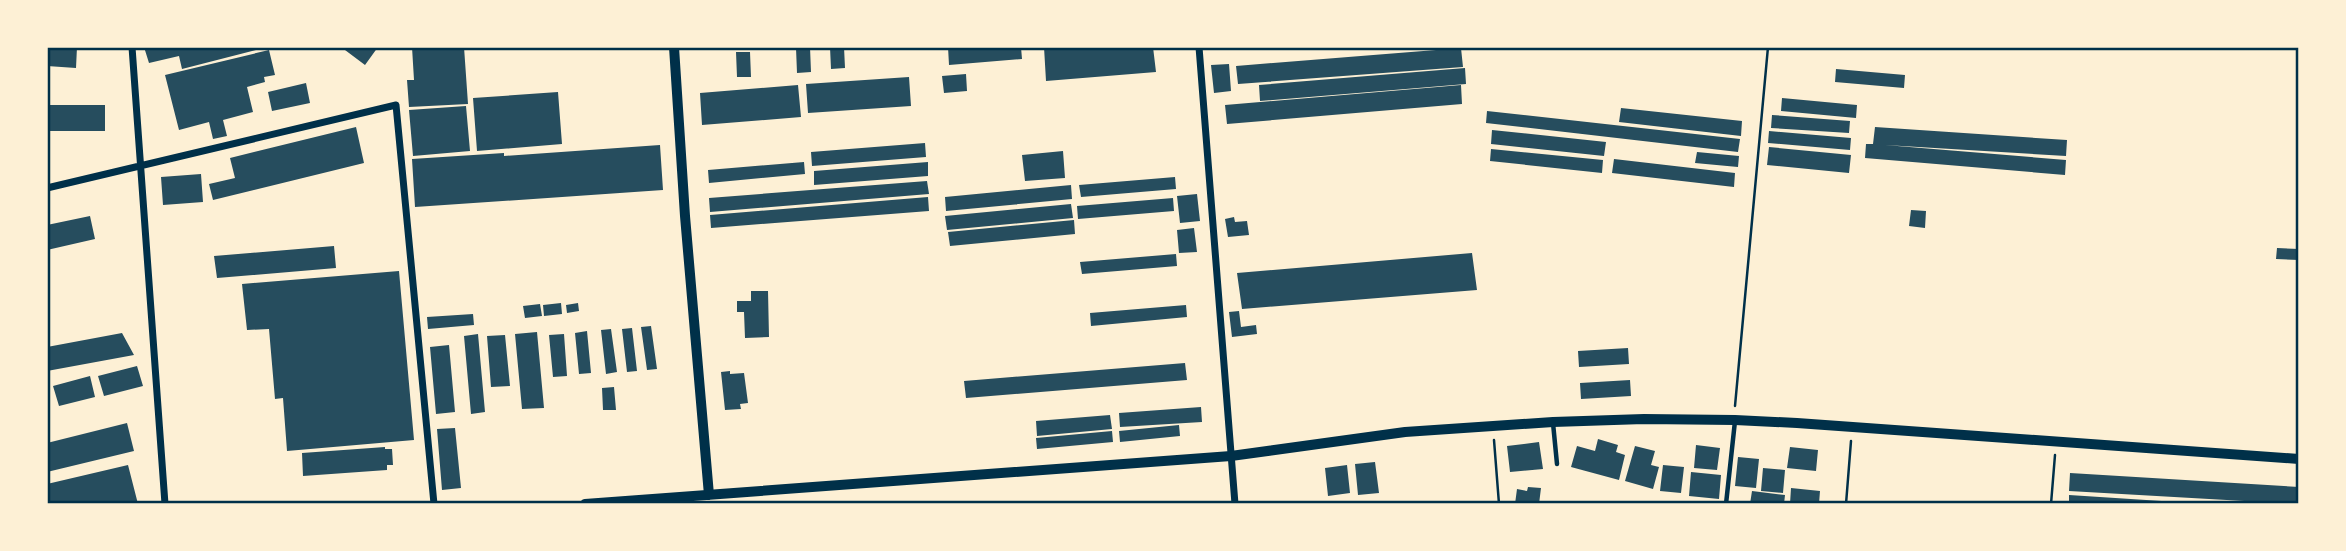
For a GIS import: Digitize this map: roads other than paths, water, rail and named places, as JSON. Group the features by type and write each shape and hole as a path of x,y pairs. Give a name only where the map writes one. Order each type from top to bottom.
{"street":[{"path":"132,47 165,504"},
{"path":"674,47 684,204 709,500"},
{"path":"1199,47 1235,504"},
{"path":"47,188 396,105 433,504"},
{"path":"585,504 709,500 1231,456 1405,432 1553,422 1735,420 2299,459"}],"lane":[{"path":"1727,504 1735,420"},
{"path":"1553,422 1557,464"}]}
